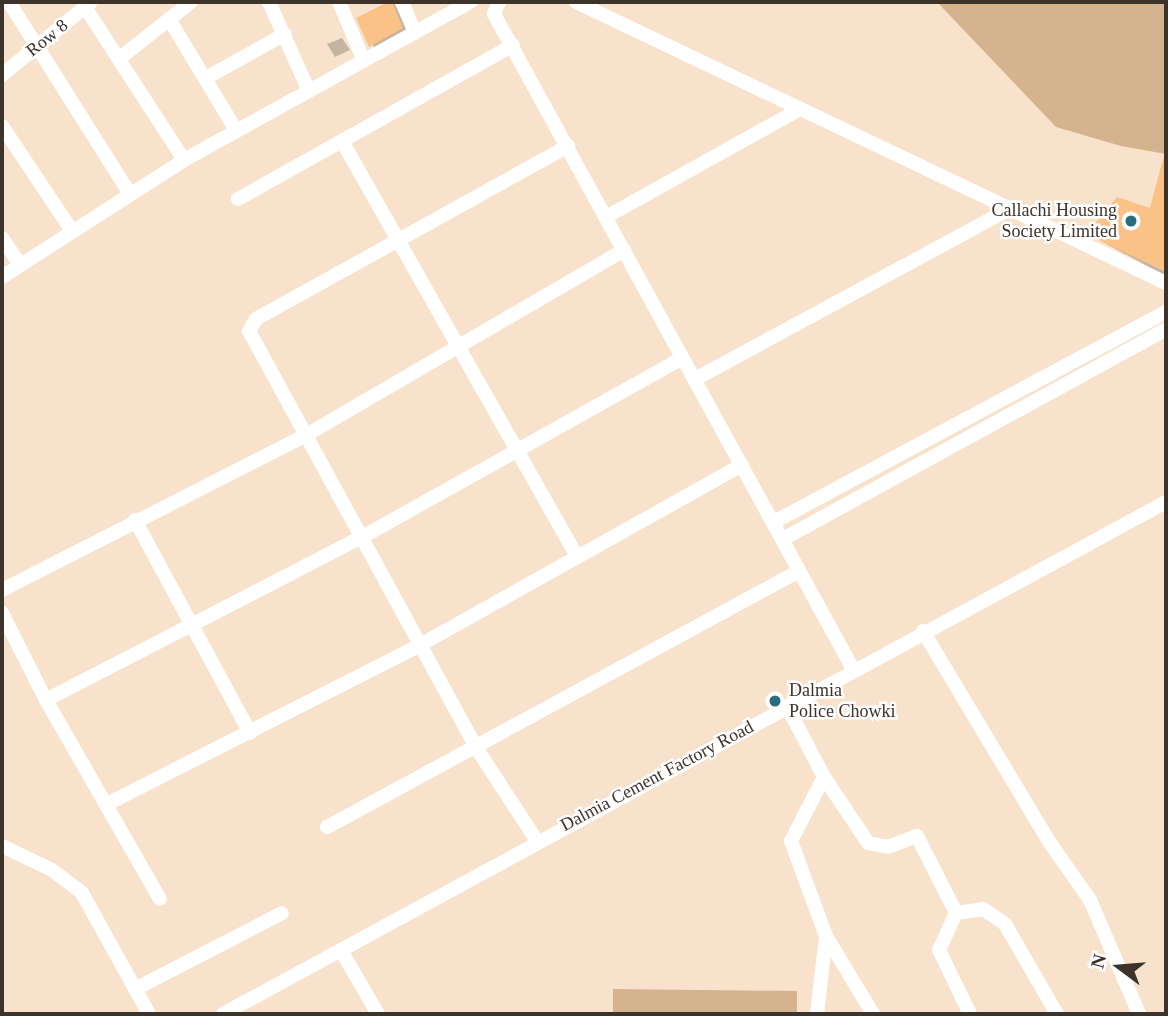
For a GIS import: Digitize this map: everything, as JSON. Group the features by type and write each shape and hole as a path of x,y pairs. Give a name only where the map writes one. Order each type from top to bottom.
{"street":[{"path":"9,2 35,48 130,194"},
{"path":"120,58 191,2"},
{"path":"269,2 309,89"},
{"path":"338,2 364,61"},
{"path":"402,2 415,32"},
{"path":"2,278 184,160 470,2"},
{"path":"499,2 494,13 853,668"},
{"path":"576,2 1007,210 1166,283"},
{"path":"88,5 184,160"},
{"name":"Row 8","path":"2,75 88,5"},
{"path":"169,19 236,130"},
{"path":"206,78 285,34"},
{"path":"238,199 513,45"},
{"path":"606,216 799,110"},
{"path":"2,125 72,231"},
{"path":"342,141 578,556"},
{"path":"537,841 477,749 364,536 249,331 251,324 568,146"},
{"path":"695,379 1007,210"},
{"path":"2,238 20,265"},
{"path":"2,590 308,434 624,250"},
{"path":"774,522 1166,312"},
{"path":"783,539 1166,329"},
{"path":"46,701 193,628 684,358"},
{"path":"107,804 420,645 741,465"},
{"path":"831,492 839,509"},
{"name":"Dalmia Cement Factory Road","path":"223,1014 342,952 537,841 788,706 853,668 1166,502"},
{"path":"135,520 250,733"},
{"path":"327,827 477,749 799,571"},
{"path":"2,613 46,701 160,900"},
{"path":"923,631 1050,843 1090,900 1139,1014"},
{"path":"788,706 824,777 868,843 888,847 917,835 956,913"},
{"path":"824,777 791,841 826,936 873,1014"},
{"path":"2,846 70,881 149,1014"},
{"path":"956,913 983,909 996,914 1057,1014"},
{"path":"135,989 282,913"},
{"path":"956,913 939,950 970,1014"},
{"path":"817,1014 826,936"},
{"path":"342,952 378,1014"}],"shaded area":[{"path":"937,2 1166,2 1166,154 1121,146 1056,127"},
{"path":"613,989 797,991 797,1014 613,1014"}],"building":[{"path":"392,2 403,28 369,47 356,18"},
{"name":"Callachi Housing Society Limited","path":"1163,159 1166,160 1166,272 1086,234 1117,197 1150,208"}],"place":[{"name":"Callachi Housing Society Limited","path":"1131,221"},
{"name":"Dalmia Police Chowki","path":"775,701"}]}
